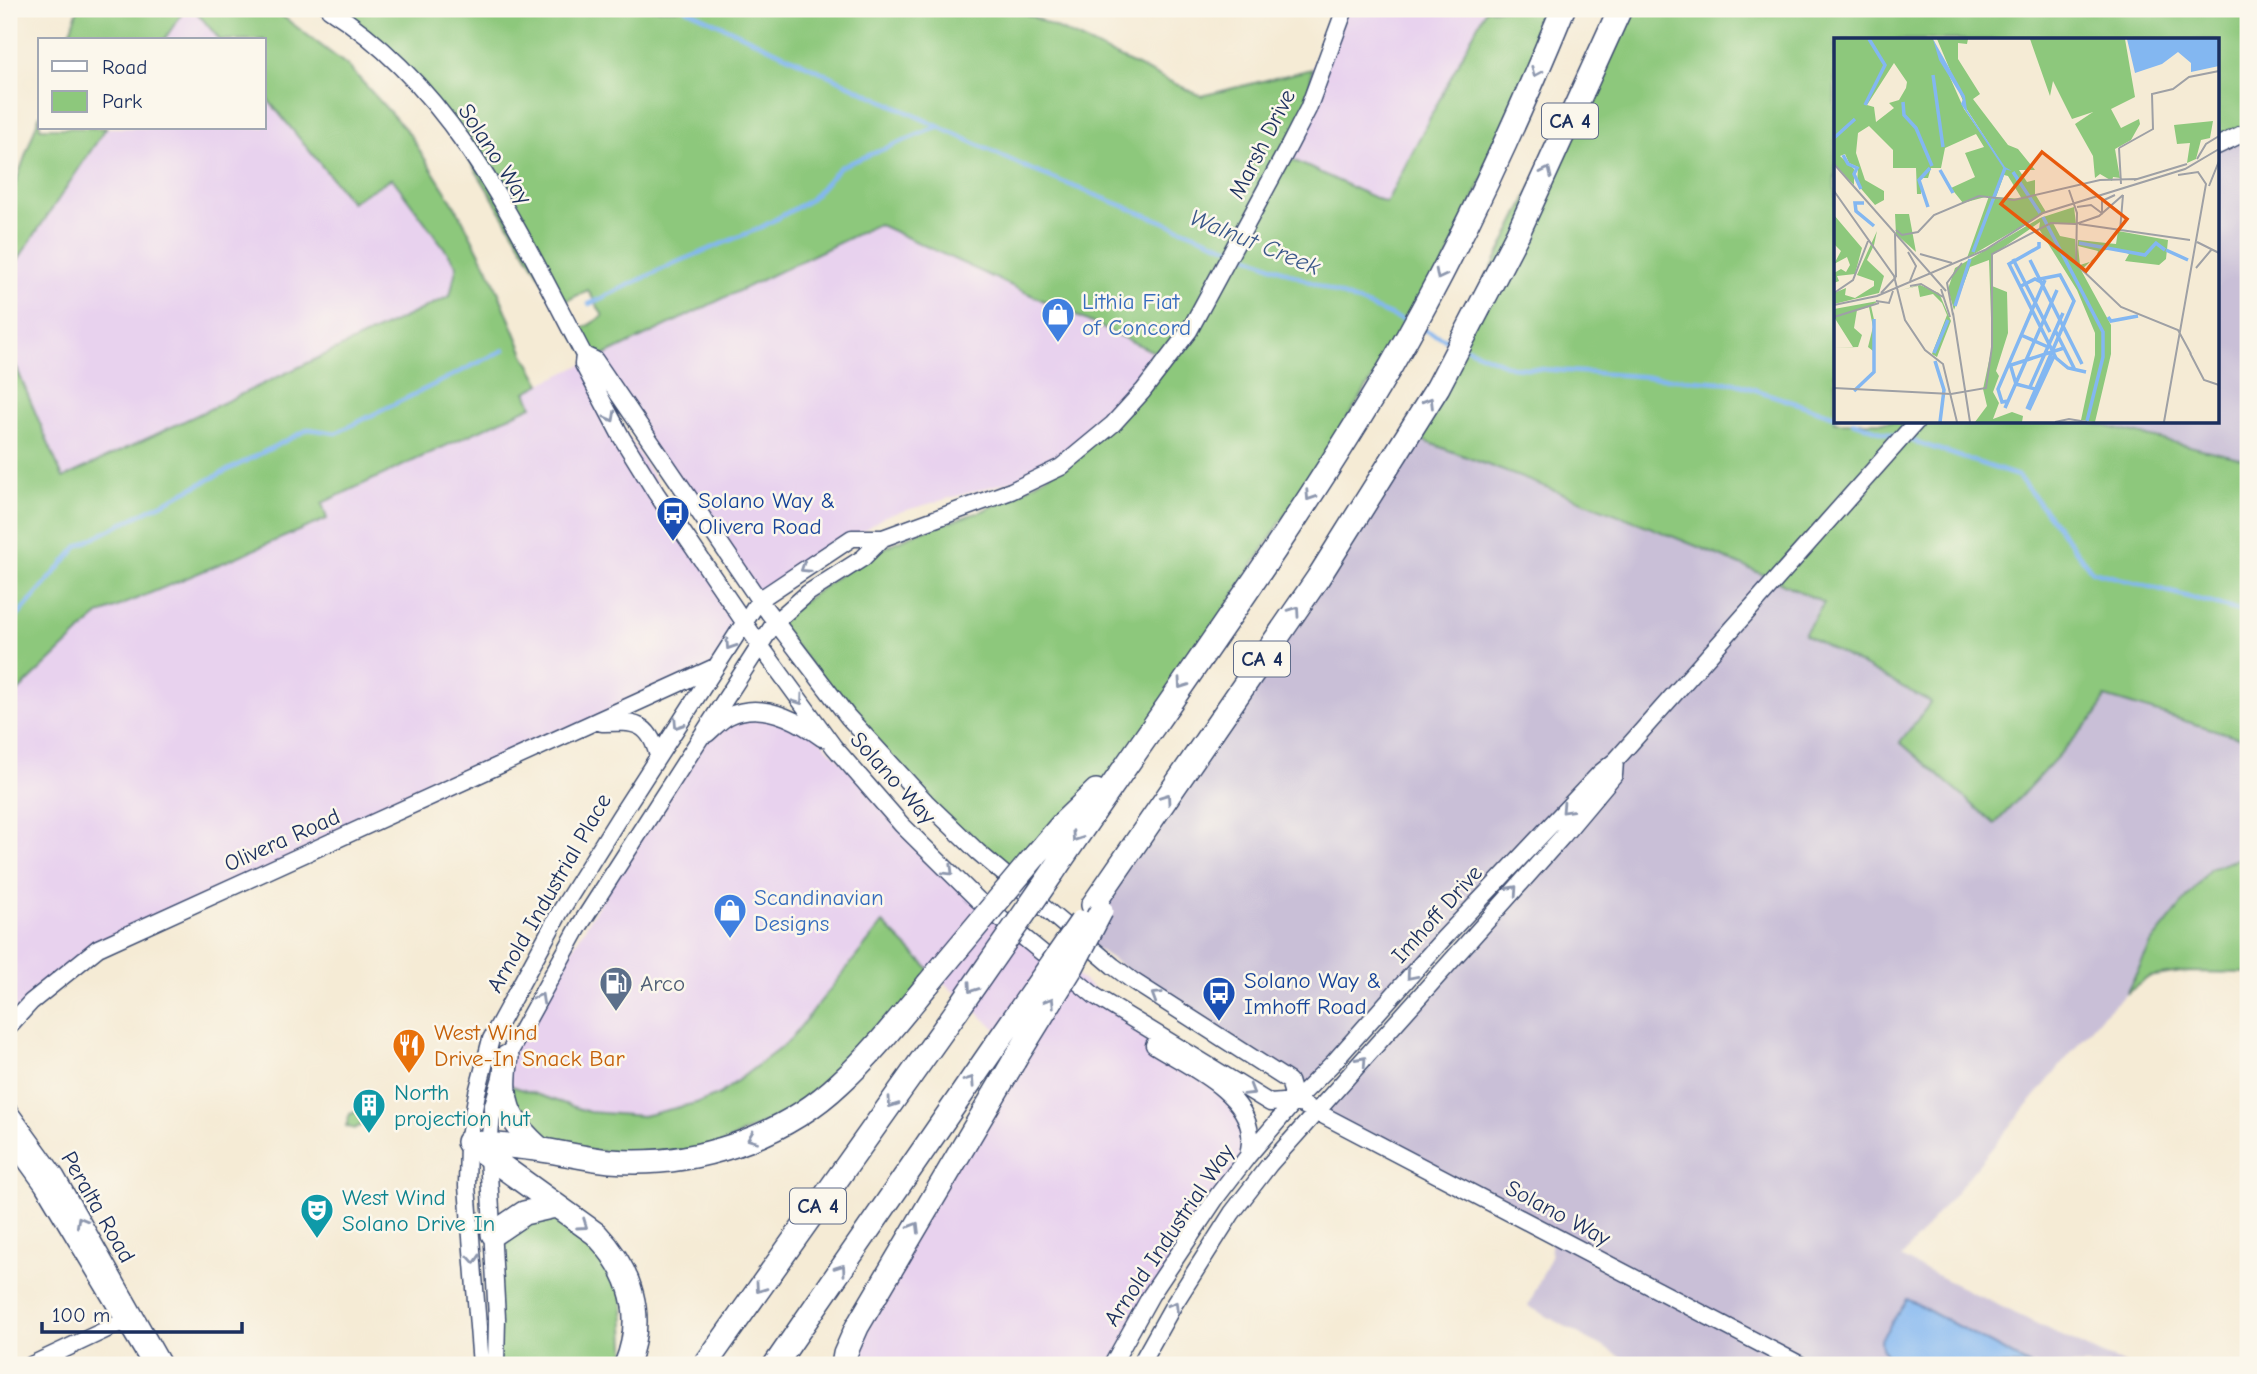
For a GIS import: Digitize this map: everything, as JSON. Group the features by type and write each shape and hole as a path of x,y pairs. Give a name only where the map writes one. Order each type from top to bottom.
{"highway":[{"name":"CA 4","path":"705,1365 1053,872 1275,549 1347,438 1413,326 1470,214 1517,116 1563,9"},
{"name":"CA 4","path":"775,1365 995,1046 1097,908 1127,854 1318,578 1393,461 1438,387 1518,233 1620,9"},
{"path":"482,1148 540,1149 610,1161 666,1161 699,1156 764,1133 792,1118 838,1086 868,1056 1065,821 1127,762"},
{"path":"843,1365 857,1327 1072,967 1097,908"},
{"path":"507,1057 503,1083 508,1109 521,1132 540,1149"},
{"path":"482,1148 555,1206 596,1234 621,1266 629,1288 636,1329 633,1348 626,1365"},
{"path":"493,1234 524,1213 555,1206"}],"street":[{"name":"Solano Way","path":"329,9 352,23 385,52 434,102 467,144 495,188 584,355 583,364 622,438 656,493 759,644 834,747 902,825 978,900 1095,996 1270,1103 1295,1101 1801,1365"},
{"name":"Marsh Drive","path":"759,600 852,537 883,538 1011,491 1061,467 1113,424 1153,379 1189,331 1308,110 1345,9"},
{"path":"2218,146 2248,131"},
{"name":"Solano Way","path":"584,355 595,360 775,622 848,717 926,802 978,852 1133,981 1289,1080 1295,1101"},
{"name":"Imhoff Drive","path":"1295,1101 1600,772 1615,761 1914,424"},
{"name":"Marsh Drive","path":"775,622 808,593 863,558 883,538"},
{"name":"Arnold Industrial Place","path":"496,1365 493,1234 477,1093 491,1039 560,912 759,600"},
{"name":"Arnold Industrial Place","path":"481,1365 467,1186 482,1148 507,1057 580,925 775,622"},
{"name":"Olivera Road","path":"9,1026 31,1002 98,948 715,667"},
{"path":"697,741 730,716 765,710 806,726 834,747"},
{"path":"593,723 638,724 650,735 658,756"},
{"name":"Imhoff Drive","path":"1317,1112 1562,837 1614,775 1615,761"},
{"path":"1136,1021 1145,1039 1231,1095 1244,1112 1250,1134 1248,1156"},
{"name":"Arnold Industrial Way","path":"1112,1365 1151,1295 1218,1195 1295,1101"},
{"name":"Peralta Road","path":"9,1111 56,1176 130,1318 150,1365"},
{"name":"Arnold Industrial Way","path":"1140,1365 1173,1306 1232,1213 1317,1112"},
{"name":"Peralta Road","path":"10,1141 43,1185 163,1365"},
{"path":"31,1365 130,1318"}],"shaded area":[{"path":"185,9 194,9 218,38 165,38"},
{"path":"1344,9 1486,9 1386,203 1284,156 1296,98"},
{"path":"266,97 351,201 392,178 457,265 450,296 62,479 9,350 9,273 105,130 266,130"},
{"path":"2248,131 2248,460 2096,424 2218,424 2218,146"},
{"path":"878,224 1152,351 1128,390 1101,421 1064,452 1015,480 885,516 759,600 595,360"},
{"path":"583,364 744,622 715,667 98,948 9,1026 9,700 98,615 327,519 321,504 532,406 526,391"},
{"path":"1409,435 1690,544 1775,579 1824,604 1805,634 1931,702 2097,714 2105,697 2248,740 2248,855 2210,869 2152,942 2126,994 2101,1017 1901,1258 2095,1352 2128,1365 1636,1365 1528,1306 1550,1259 1552,1236 1317,1112 1407,1010 1615,762 1295,1101 1289,1080 1074,933"},
{"path":"749,711 806,726 978,900 1136,1021 1145,1039 1231,1095 1244,1113 1248,1156 1112,1365 843,1365 1020,1050 935,975 883,924 788,1042 720,1094 700,1102 643,1116 589,1112 503,1083 507,1057 697,742"}],"green space":[{"path":"78,9 185,9 165,38 68,38"},
{"path":"194,9 273,9 348,66 408,132 458,211 493,279 524,354 541,384 526,392 532,406 322,503 327,519 98,615 9,700 9,350 63,478 450,296 457,265 392,178 351,202 266,97 266,38 218,38"},
{"path":"329,9 1016,9 1201,96 1312,69 1308,109 1284,156 1386,203 1486,9 1559,9 1441,272 1127,762 1011,884 926,802 775,622 863,558 916,533 982,511 1014,496 1061,467 1173,352 1152,351 878,224 595,360 573,335 603,316 588,290 558,305 434,102"},
{"path":"1620,9 2248,9 2248,131 2218,146 2218,38 1834,38 1834,424 2096,424 2248,460 2248,740 2105,697 2097,714 1995,824 1900,742 1931,702 1804,634 1824,603 1722,557 1409,435"},
{"path":"38,120 38,130 105,130 9,273 9,202"},
{"path":"2248,855 2248,973 2181,972 2149,977 2126,994 2152,942 2210,869"},
{"path":"883,923 935,975 838,1086 699,1155 540,1149 503,1083 589,1112 643,1116 700,1102 720,1094 788,1042"},
{"path":"360,1110 369,1116 370,1121 354,1129 346,1126 350,1114"},
{"path":"555,1206 621,1266 626,1365 496,1365 493,1234"}],"water":[{"path":"1907,1299 2030,1365 1906,1365 1887,1357 1881,1339"}],"waterway":[{"name":"Walnut Creek","path":"686,9 1032,170 1230,248"},
{"path":"589,304 675,263 760,228 810,200 840,167 937,127"},
{"name":"Walnut Creek","path":"1238,252 1407,322"},
{"name":"Walnut Creek","path":"1422,329 1452,342"},
{"name":"Walnut Creek","path":"1467,348 1511,367 1735,383 1834,416"},
{"path":"9,626 78,546 309,429 336,433 504,350"},
{"name":"Walnut Creek","path":"1859,424 1898,437"},
{"name":"Walnut Creek","path":"1907,439 2018,476 2092,571 2248,613"}],"place":[{"name":"Lithia Fiat of Concord","path":"1058,344"},
{"name":"Solano Way & Olivera Road","path":"673,543"},
{"name":"Scandinavian Designs","path":"730,940"},
{"name":"Arco","path":"616,1013"},
{"name":"Solano Way & Imhoff Road","path":"1219,1023"},
{"name":"West Wind Drive-In Snack Bar","path":"409,1075"},
{"name":"North projection hut","path":"369,1135"},
{"name":"West Wind Solano Drive In","path":"317,1240"}]}
